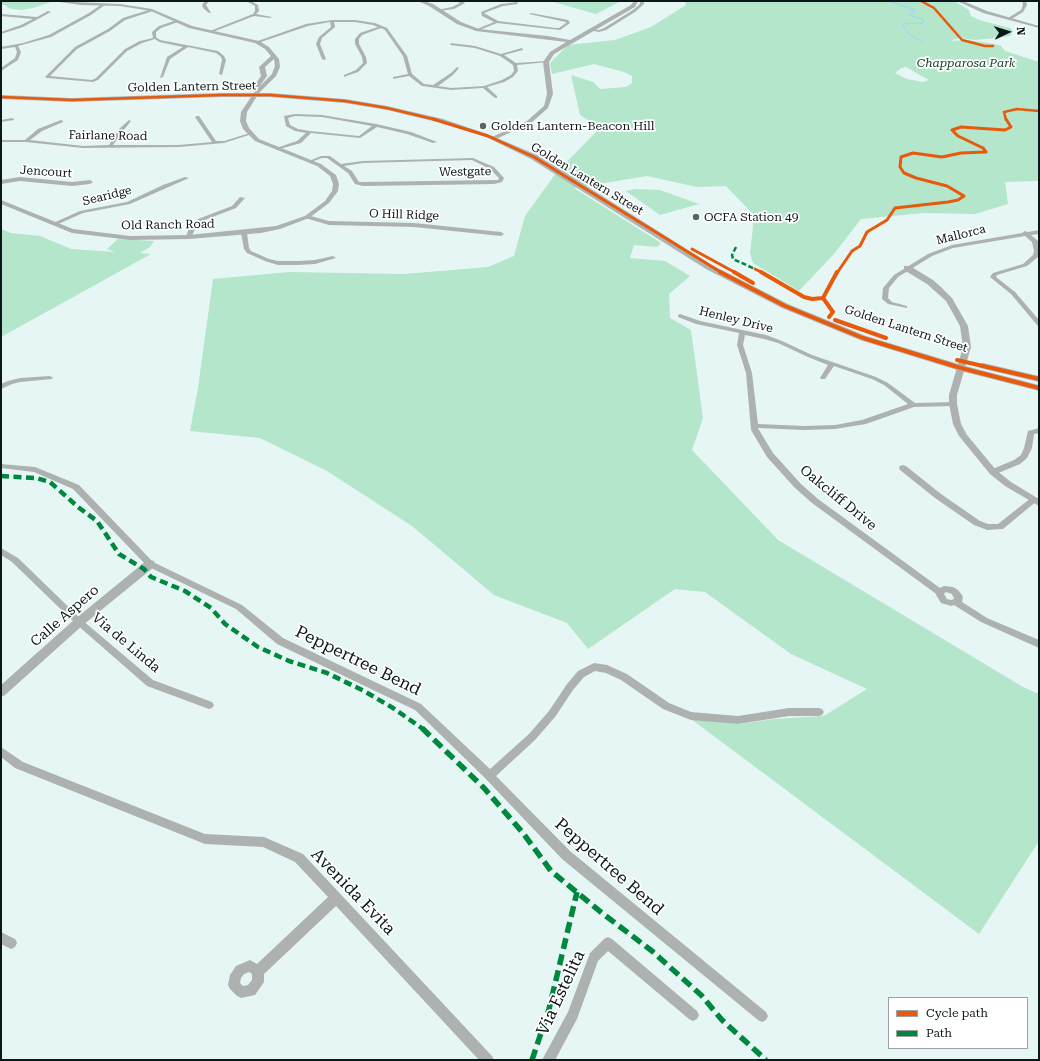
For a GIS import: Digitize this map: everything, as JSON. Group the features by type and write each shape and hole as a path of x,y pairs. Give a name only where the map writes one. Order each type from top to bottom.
{"main road":[{"name":"Golden Lantern Street","path":"1,93 83,96 214,92 325,95 379,102 437,114 498,137 534,156 709,267 743,286 785,306 863,338 1039,388"},
{"name":"Golden Lantern Street","path":"1,97 72,100 256,94"},
{"name":"Golden Lantern Street","path":"962,365 1039,379"}],"street":[{"path":"54,1 127,6 152,10 191,27 257,42 267,48 277,58 277,66 274,75 256,94 244,112 244,125 250,134"},
{"path":"207,1 204,5 210,12"},
{"path":"248,1 257,6 257,11 254,15"},
{"path":"420,1 439,10 459,23 478,30 548,37 570,41"},
{"path":"439,10 453,8 463,3 459,1"},
{"path":"498,137 533,119 546,107 550,94 546,62 552,53 570,41 633,6 636,1"},
{"path":"591,30 599,31 605,29 634,11 642,4 642,1"},
{"path":"959,1 975,9 1039,27"},
{"path":"1009,19 1022,10 1025,5 1024,1"},
{"path":"517,3 502,5 482,13 497,22 556,29 560,29 568,22 531,14"},
{"path":"1,48 50,36 90,14 103,5"},
{"path":"152,10 124,19 109,30 76,48 47,77 92,81 97,79 126,50 141,42 156,38"},
{"path":"1,33 15,29 49,12"},
{"path":"2,15 39,18"},
{"path":"211,32 254,15 270,17"},
{"path":"257,42 281,35 301,26 332,21 362,22 382,27 392,36 406,56 410,75 418,82 433,87 461,90 498,84 512,76 516,71 515,64"},
{"path":"324,58 318,44 320,38 333,27 332,21"},
{"path":"177,22 165,25 153,34 156,38 168,44 206,49 221,54 224,60 221,74"},
{"path":"478,30 497,22"},
{"path":"345,76 357,71 365,63 364,56 357,44 357,39 361,34 382,27"},
{"path":"451,44 475,47 501,55 515,64 546,62"},
{"path":"1,70 17,59 19,52 16,45"},
{"path":"161,77 168,58 187,46"},
{"path":"501,55 522,49"},
{"path":"256,94 257,86 264,76 262,67 270,61 274,55"},
{"path":"433,87 452,74 457,68"},
{"path":"394,78 410,75"},
{"path":"484,87 495,97"},
{"path":"376,125 360,137 297,130 288,126 286,117 295,115 322,116 376,125 409,133 435,142"},
{"path":"197,117 215,143"},
{"path":"1,121 12,119"},
{"path":"26,141 40,130 61,121"},
{"path":"110,147 129,121"},
{"path":"278,149 296,142 310,132"},
{"name":"Fairlane Road","path":"1,141 26,141 83,147 185,146 230,141 250,134"},
{"name":"Old Ranch Road","path":"1,202 72,231 108,236 151,239 244,233 278,228 307,217 327,202 335,191 336,184 333,175 326,177 319,165 262,142 250,134"},
{"name":"Westgate","path":"309,161 321,157 328,157 339,163 350,172 357,183 363,184 494,182 500,181 502,178 492,168 473,159 339,163"},
{"name":"Searidge","path":"54,224 82,212 128,203 165,186 187,178"},
{"name":"Jencourt","path":"1,182 20,179 72,184 90,182"},
{"path":"189,237 192,228 200,220 234,206 242,198"},
{"name":"O Hill Ridge","path":"307,217 329,223 441,227 501,234"},
{"name":"Mallorca","path":"905,307 890,303 885,299 886,288 890,282 907,268 930,254 952,246 1025,233 1039,232"},
{"path":"244,233 246,248 249,252 267,260 278,263 298,263 316,262 333,258"},
{"path":"1025,233 1035,242 1037,251 1036,256 1025,265 995,274 993,277 1013,293 1039,324"},
{"path":"903,468 938,496 977,523 987,527 1000,528 1036,501 1008,484 993,472 963,436 957,424 953,404 967,347 967,338 964,326 958,313 949,300 930,282 907,268"},
{"name":"Henley Drive","path":"680,316 698,323 766,337 886,384 913,405"},
{"name":"Oakcliff Drive","path":"742,332 740,345 749,374 755,426 762,444 798,486 855,532 940,592 940,596 944,601 951,603 956,602 984,620 1039,644"},
{"path":"823,378 832,364"},
{"path":"1,388 10,382 50,378"},
{"path":"755,426 792,428 835,427 863,422 913,405 953,404"},
{"path":"993,472 1017,462 1024,456 1028,448 1031,433 1039,430"},
{"name":"Peppertree Bend","path":"1,466 35,470 76,487 150,564 239,607 280,641 418,707 490,776 566,855 762,1016"},
{"name":"Via de Linda","path":"1,551 15,560 79,622 150,683 209,705"},
{"name":"Calle Aspero","path":"1,692 79,622 150,564"},
{"name":"Oakcliff Drive","path":"940,592 946,589 955,592 959,599 956,602"},
{"path":"490,776 537,731 552,714 570,687 581,674 594,667 606,669 624,677 666,706 691,716 738,720 789,712 819,712"},
{"name":"Avenida Evita","path":"1,751 19,765 205,839 264,842 299,858 488,1060"},
{"path":"258,971 336,898"},
{"name":"Via Estelita","path":"548,1060 573,1015 594,957 608,943 693,1015"}],"green space":[{"path":"1,1 51,2 21,10 12,9 6,5 1,5"},
{"path":"550,1 621,1 596,14"},
{"name":"Chapparosa Park","path":"685,1 954,1 969,10 971,16 979,20 1010,28 1013,31 1010,36 975,40 959,38 950,41 967,40 995,44 1001,46 1005,51 1039,62 1039,181 1005,182 1008,204 975,214 923,213 861,219 833,255 799,291 753,263 750,253 753,227 752,213 726,186 697,187 647,176 574,188 661,243 657,247 634,245 630,258 665,261 690,276 669,294 670,318 691,330 703,418 692,450 778,540 1023,687 1039,694 1039,841 979,934 691,719 740,724 774,719 824,716 867,689 791,654 705,592 675,589 588,649 567,623 494,595 412,526 327,471 260,438 190,431 198,388 213,279 289,272 404,274 488,267 514,256 525,216 556,173 600,128 580,115 571,75 593,82 600,89 626,87 632,83 632,76 624,72 594,64 552,74 550,63 568,45 615,40 651,27 686,5","holes":["906,67 929,80 923,82 907,79 895,73 901,68"]},
{"path":"635,189 660,190 699,204 660,215 626,191"},
{"path":"1,229 11,233 40,236 71,249 115,252 107,249 118,239 154,241 150,247 140,253 151,254 1,337"}],"waterway":[{"path":"889,1 915,10 910,15 924,20 923,23 902,24 908,33 922,42"}],"marked path":[{"path":"736,247 732,255 733,259 755,269"},
{"path":"1,476 36,478 50,482 78,507 97,521 119,554 144,569 151,577 185,591 211,608 225,624 258,647 289,661 327,673 364,691 393,708 422,728 484,788 523,833 551,871 602,913 652,951 701,995 722,1020 766,1060"},
{"path":"532,1060 549,1009 577,892"}],"cycle path":[{"path":"921,1 934,8 962,40 985,46 993,46"},
{"path":"1,97 72,100 221,95 270,95 345,101 387,108 443,121 488,136 534,157 709,267 785,306 863,338 961,368 1039,388"},
{"path":"829,317 833,312 823,298 826,291 845,260 852,251 860,246 867,232 887,220 895,208 948,202 958,200 964,196 947,186 916,178 904,173 900,167 901,157 913,153 942,157 961,153 983,153 986,152 983,148 958,136 952,130 961,127 1005,130 1011,127 1004,116 1004,112 1017,109 1039,111"},
{"path":"692,249 753,283"},
{"path":"755,269 804,297 812,299 823,298"},
{"path":"835,320 886,338"},
{"path":"957,360 1039,379"}],"place":[{"name":"Golden Lantern-Beacon Hill","path":"483,126"},
{"name":"OCFA Station 49","path":"696,217"}]}
